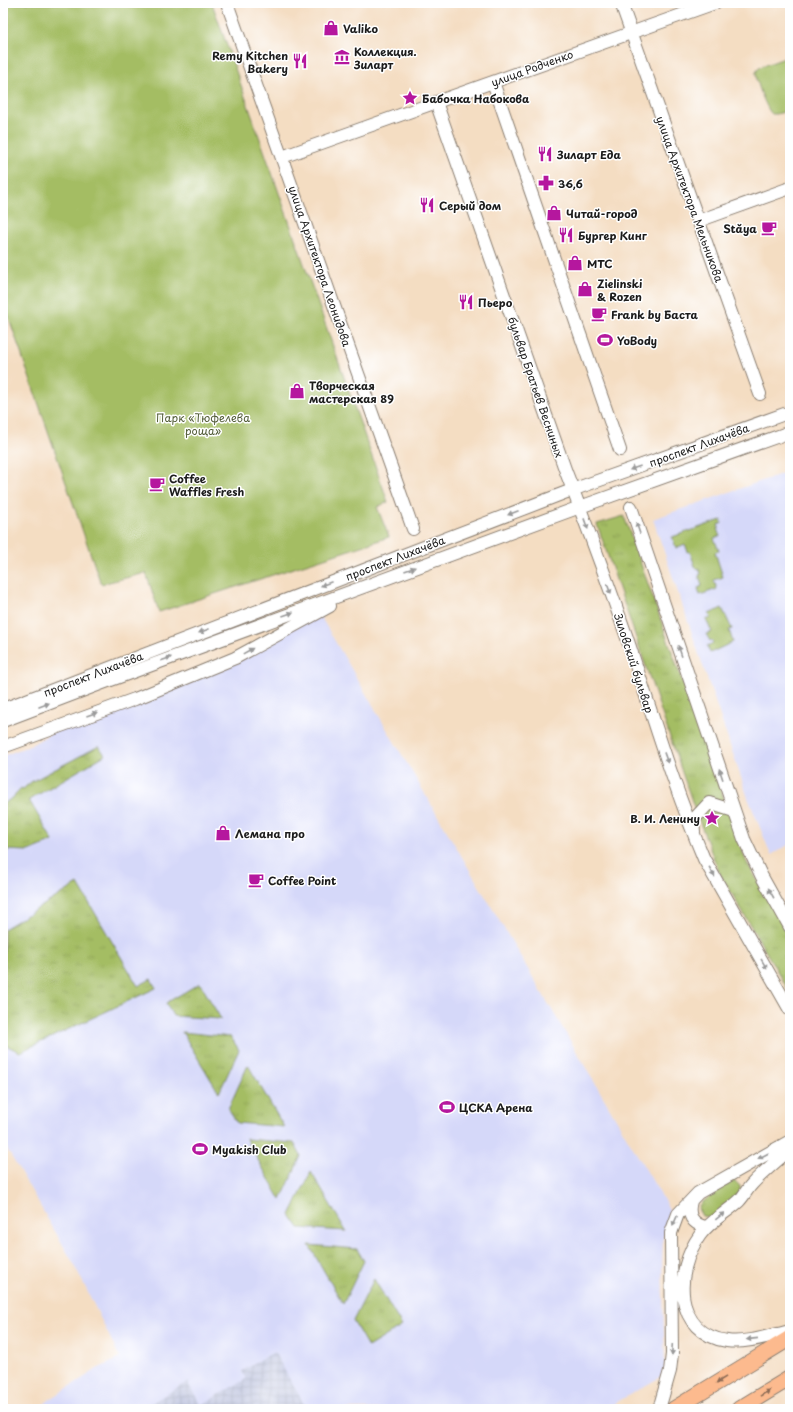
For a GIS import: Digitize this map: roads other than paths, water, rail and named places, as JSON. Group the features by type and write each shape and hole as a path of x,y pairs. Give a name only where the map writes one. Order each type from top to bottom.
{"main road":[{"path":"674,1409 790,1338"},
{"path":"739,1409 790,1378"}],"street":[{"name":"улица Архитектора Леонидова","path":"227,3 413,529"},
{"name":"улица Архитектора Мельникова","path":"621,3 760,394"},
{"name":"улица Родченко","path":"282,157 715,3"},
{"path":"493,82 620,450"},
{"name":"бульвар Братьев Весниных","path":"436,102 572,490"},
{"path":"698,221 790,188"},
{"name":"проспект Лихачёва","path":"5,715 572,490 790,412"},
{"name":"проспект Лихачёва","path":"5,715 110,680 580,507 790,432"},
{"name":"Зиловский бульвар","path":"572,490 580,507 704,859 790,1010"},
{"path":"631,507 744,839 761,875 790,927"},
{"path":"3,747 135,698 235,658 344,599"},
{"name":"Зиловский бульвар","path":"695,837 693,820 709,803 734,811"},
{"path":"659,1409 670,1371 672,1354 671,1233 676,1218 698,1193 736,1170 790,1141"},
{"path":"790,1149 747,1190 739,1200 706,1227 691,1252 685,1270 682,1289 686,1309 692,1323 704,1334 728,1342 757,1339 790,1331"},
{"path":"736,1170 746,1177 748,1182 747,1190"},
{"path":"691,1201 689,1209 692,1219 697,1225 706,1227"}],"place":[{"name":"Valiko","path":"331,28"},
{"name":"Коллекция. Зиларт","path":"342,57"},
{"name":"Remy Kitchen Bakery","path":"300,61"},
{"name":"Бабочка Набокова","path":"410,98"},
{"name":"Зиларт Еда","path":"545,154"},
{"name":"36,6","path":"546,183"},
{"name":"Серый дом","path":"427,205"},
{"name":"Читай-город","path":"554,213"},
{"name":"Stăya","path":"769,228"},
{"name":"Бургер Кинг","path":"566,235"},
{"name":"МТС","path":"575,263"},
{"name":"Zielinski & Rozen","path":"585,289"},
{"name":"Пьеро","path":"466,302"},
{"name":"Frank by Баста","path":"599,314"},
{"name":"YoBody","path":"605,340"},
{"name":"Творческая мастерская 89","path":"297,391"},
{"name":"Coffee Waffles Fresh","path":"157,484"},
{"name":"В. И. Ленину","path":"712,818"},
{"name":"Лемана про","path":"223,833"},
{"name":"Coffee Point","path":"256,880"},
{"name":"ЦСКА Арена","path":"447,1107"},
{"name":"Myakish Club","path":"200,1149"}],"park label":[{"name":"Парк «Тюфелева роща»","path":"203,423"}]}
